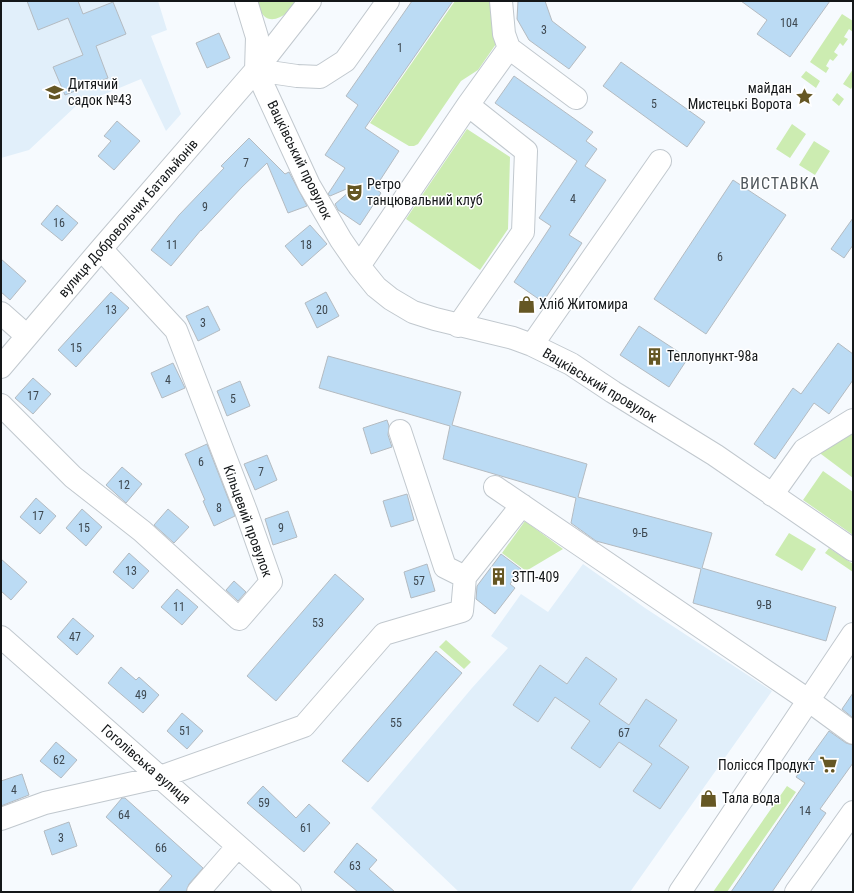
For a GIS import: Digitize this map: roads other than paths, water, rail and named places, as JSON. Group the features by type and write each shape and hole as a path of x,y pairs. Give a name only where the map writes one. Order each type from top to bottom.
{"street":[{"name":"Вацківський провулок","path":"246,1 257,37 256,70 309,185 330,222 359,266 376,287 391,299 413,312 458,326 513,338 532,344 571,364 613,392 715,455 772,496 853,550"},
{"name":"вулиця Добровольчих Батальйонів","path":"1,367 256,70 310,1"},
{"path":"256,70 297,76 320,77 345,61 388,1"},
{"path":"501,1 504,34 509,48 576,98"},
{"path":"359,266 468,105 509,48"},
{"path":"458,326 522,232 526,151 468,105"},
{"path":"532,344 660,161"},
{"name":"Кільцевий провулок","path":"1,405 73,477 142,531 239,619 271,582 246,511 176,330 101,249"},
{"path":"1,313 27,336"},
{"path":"772,496 804,450 853,420"},
{"path":"400,431 445,567 465,577"},
{"path":"495,487 808,700 853,733"},
{"path":"1,819 45,803 160,777 304,726 384,634 462,612 465,577 522,505"},
{"path":"680,892 853,634"},
{"name":"Гоголівська вулиця","path":"1,637 290,892"},
{"path":"796,892 853,812"},
{"path":"198,892 238,846"}],"place":[{"name":"Дитячий садок №43","path":"55,92"},
{"name":"майдан Мистецькі Ворота","path":"805,96"},
{"name":"Ретро танцювальний клуб","path":"354,192"},
{"name":"Хліб Житомира","path":"526,304"},
{"name":"Теплопункт-98а","path":"654,356"},
{"name":"ЗТП-409","path":"499,577"},
{"name":"Полісся Продукт","path":"828,765"},
{"name":"Тала вода","path":"709,798"}],"district":[{"name":"ВИСТАВКА","path":"780,183"}]}
